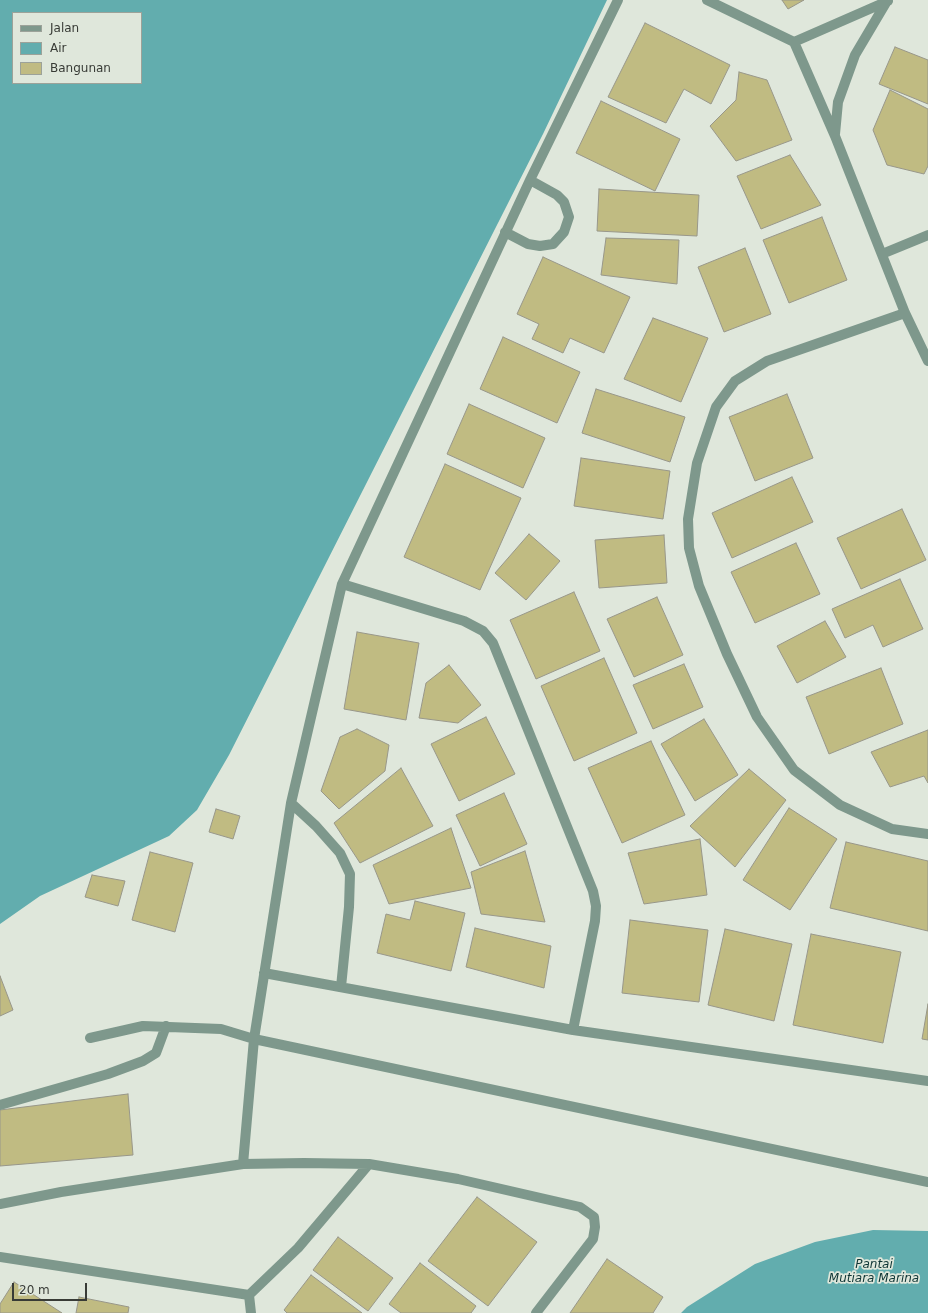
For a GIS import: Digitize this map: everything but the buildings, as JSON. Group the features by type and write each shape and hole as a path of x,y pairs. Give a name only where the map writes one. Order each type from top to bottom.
{"street":[{"path":"244,1164 254,1039 291,802 342,584 530,180 618,0"},
{"path":"707,0 721,3 794,42 835,136 905,313 928,361"},
{"path":"794,42 888,1"},
{"path":"835,136 838,102 855,55 888,1"},
{"path":"506,232 528,244 540,246 553,244 564,232 569,217 564,202 557,195 530,180"},
{"path":"882,254 928,235"},
{"path":"905,313 767,360 735,381 716,407 697,463 688,519 689,548 699,586 727,654 757,717 794,770 840,805 892,829 928,834"},
{"path":"342,584 464,621 484,631 493,643 594,891 595,921 573,1030"},
{"path":"291,802 316,826 340,853 350,874 349,907 342,986"},
{"path":"264,973 342,986 573,1030 928,1081"},
{"path":"90,1038 143,1026 221,1029 254,1039 928,1182"},
{"path":"0,1104 108,1074 143,1061 156,1054 166,1026"},
{"path":"0,1204 61,1192 244,1164 304,1162 369,1164 458,1179 580,1207 594,1217 595,1227 593,1239 536,1313"},
{"path":"249,1295 298,1248 369,1164"},
{"path":"0,1257 249,1295"},
{"path":"249,1295 251,1313"}],"water":[{"path":"0,0 607,0 543,134 229,755 197,810 169,836 40,896 0,924"},
{"name":"Pantai Mutiara Marina","path":"873,1230 928,1231 928,1313 681,1313 687,1307 755,1264 815,1242"}]}
